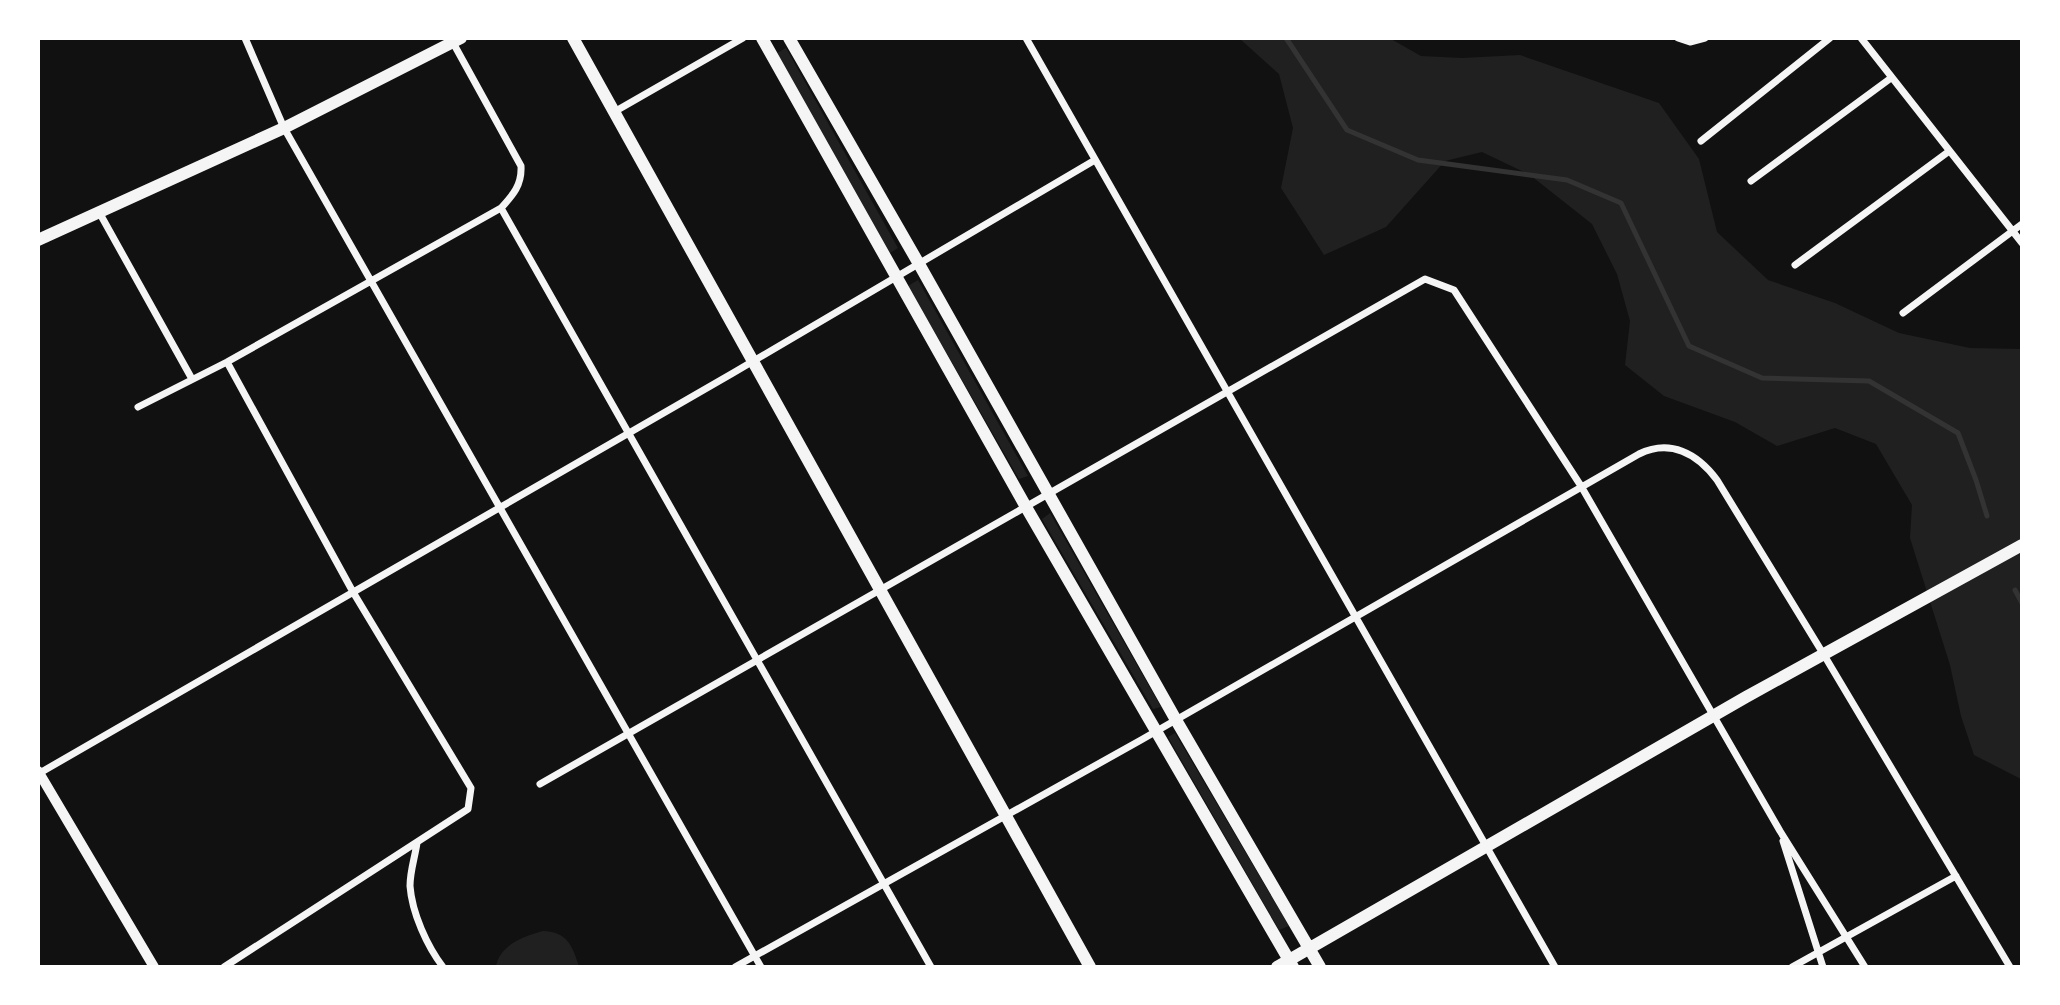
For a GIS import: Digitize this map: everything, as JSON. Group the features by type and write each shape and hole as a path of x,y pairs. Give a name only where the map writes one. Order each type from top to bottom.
{"main road":[{"path":"573,38 1090,967"},
{"path":"762,38 895,278 1291,963"},
{"path":"789,38 1176,720 1320,967"},
{"path":"38,240 284,128 455,40"},
{"path":"1277,967 1291,963 1310,948 1715,715 2021,545"}],"street":[{"path":"245,38 284,128 761,967"},
{"path":"614,112 743,38"},
{"path":"1026,38 1555,967"},
{"path":"1678,38 1690,42 1705,38"},
{"path":"1701,141 1830,38"},
{"path":"1861,38 2021,243"},
{"path":"138,407 372,281 501,208 514,195 520,184 521,166 455,40"},
{"path":"1751,181 1891,78"},
{"path":"1795,265 1948,152"},
{"path":"153,967 39,772 500,508 1095,160"},
{"path":"501,208 931,967"},
{"path":"99,211 192,379"},
{"path":"1903,313 2021,225"},
{"path":"540,784 1425,279 1454,290 1581,486 1780,831 1865,967"},
{"path":"224,967 468,809 471,788 353,592 226,362"},
{"path":"735,967 1157,731 1581,486 1639,454 1658,447 1676,448 1693,456 1710,470 2010,967"},
{"path":"1780,831 1823,967"},
{"path":"416,843 411,877 412,899 429,943 443,967"},
{"path":"1792,967 1956,876"}],"shaded area":[{"path":"1240,39 1391,39 1421,56 1462,58 1520,55 1659,103 1699,159 1717,232 1768,280 1835,303 1899,333 1970,348 2021,349 2021,779 1974,755 1961,716 1950,665 1910,538 1912,505 1876,444 1835,428 1777,446 1735,422 1664,396 1625,365 1630,321 1617,274 1592,224 1530,175 1482,152 1445,161 1386,227 1324,255 1281,188 1293,128 1279,74"},
{"path":"786,48 898,248 890,253 777,53"},
{"path":"918,280 1028,476 1019,479 908,286"},
{"path":"1050,513 1161,707 1153,709 1042,519"},
{"path":"1175,733 1289,926 1279,930 1168,737"},
{"path":"543,931 563,937 574,952 579,966 496,966 502,952 508,947"}],"waterway":[{"path":"1286,38 1347,130 1418,160 1567,180 1621,203 1689,346 1762,378 1869,381 1958,433 1987,516"},
{"path":"2015,590 2022,603"}]}
